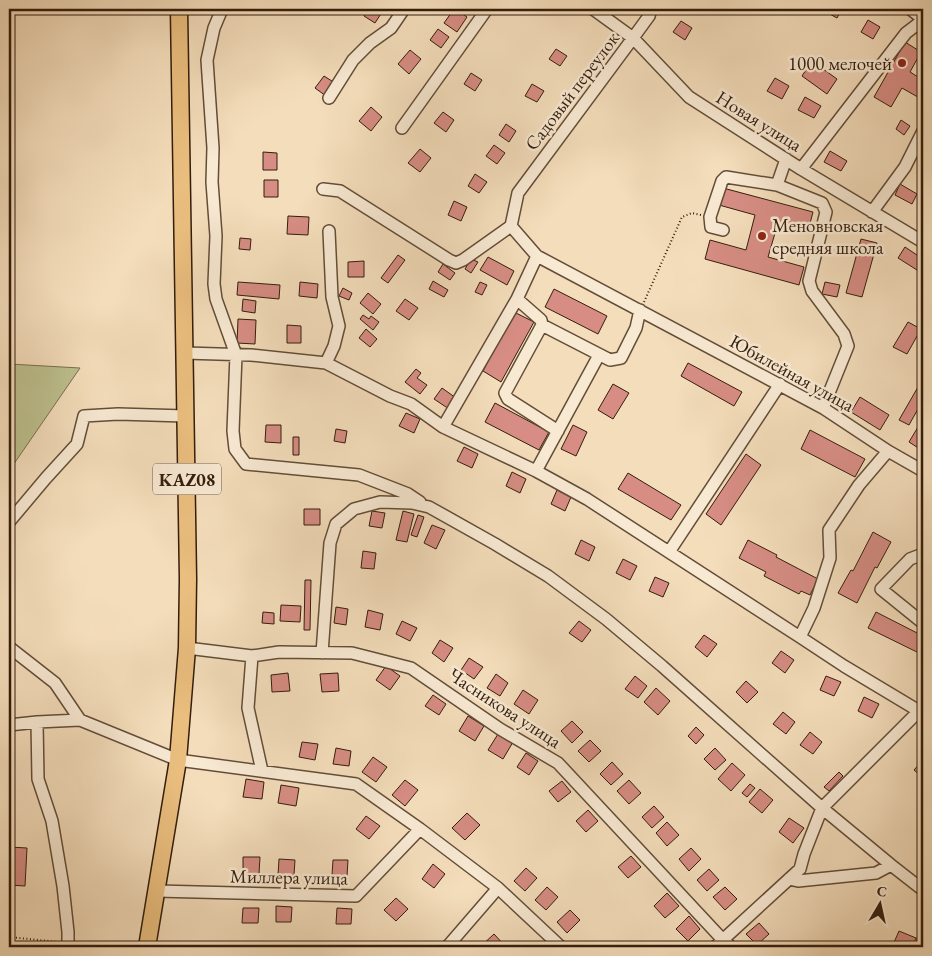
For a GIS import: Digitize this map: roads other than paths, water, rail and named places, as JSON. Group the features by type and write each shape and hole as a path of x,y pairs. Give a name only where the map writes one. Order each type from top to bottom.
{"highway":[{"name":"KAZ08","path":"147,947 158,891 178,760 187,648 188,579 179,9"}],"street":[{"path":"222,9 214,28 207,60 216,236 214,284 216,299 236,355 233,431 235,449 246,464 359,475 408,494 548,576 606,619 669,672 822,808 923,890"},
{"path":"328,98 353,60 370,43 391,28 404,9"},
{"path":"402,128 487,9"},
{"name":"Новая улица","path":"593,9 633,38 689,97 802,169 923,242"},
{"name":"Садовый переулок","path":"511,226 518,194 649,16 651,9"},
{"path":"802,169 906,33 923,19 910,9"},
{"path":"872,212 904,167 923,131"},
{"path":"777,185 786,159"},
{"path":"723,230 711,226 710,217 722,181 726,177 777,185 822,203 826,212 809,282 812,291 844,334 848,346 823,408"},
{"path":"323,189 340,191 456,263 511,226"},
{"name":"Юбилейная улица","path":"511,226 536,256 780,384 823,408 888,451 923,471"},
{"path":"326,363 334,346 339,326 332,297 329,231"},
{"path":"444,427 517,299 536,256"},
{"path":"517,299 542,320 542,325 505,393 508,399 558,430"},
{"path":"542,325 610,360 621,358 636,328 640,310"},
{"path":"185,354 251,355 326,363 390,396 411,404 444,427 536,471 587,499 844,666 921,709 822,808 800,869 723,945"},
{"path":"536,471 600,355"},
{"path":"669,552 780,384"},
{"path":"9,522 77,444 84,416 118,414 185,416"},
{"path":"800,637 814,608 830,558 829,530 859,484 888,451"},
{"path":"322,652 330,543 336,524 354,509 380,502 412,503 429,507"},
{"path":"923,554 910,559 881,589 923,623"},
{"path":"9,647 56,683 80,720"},
{"name":"Часникова улица","path":"187,648 252,656 279,652 352,653 411,668 500,729 558,763 723,945"},
{"path":"252,656 248,708 262,771"},
{"path":"9,725 80,720 178,760 356,784 420,829 498,888 561,947"},
{"path":"37,722 38,779 52,821 63,886 68,947"},
{"name":"Миллера улица","path":"158,891 356,896 420,829"},
{"path":"789,879 798,881 876,873 891,865"},
{"path":"447,947 498,888"}],"place":[{"name":"1000 мелочей","path":"902,63"},
{"name":"Меновновская средняя школа","path":"762,236"}]}
